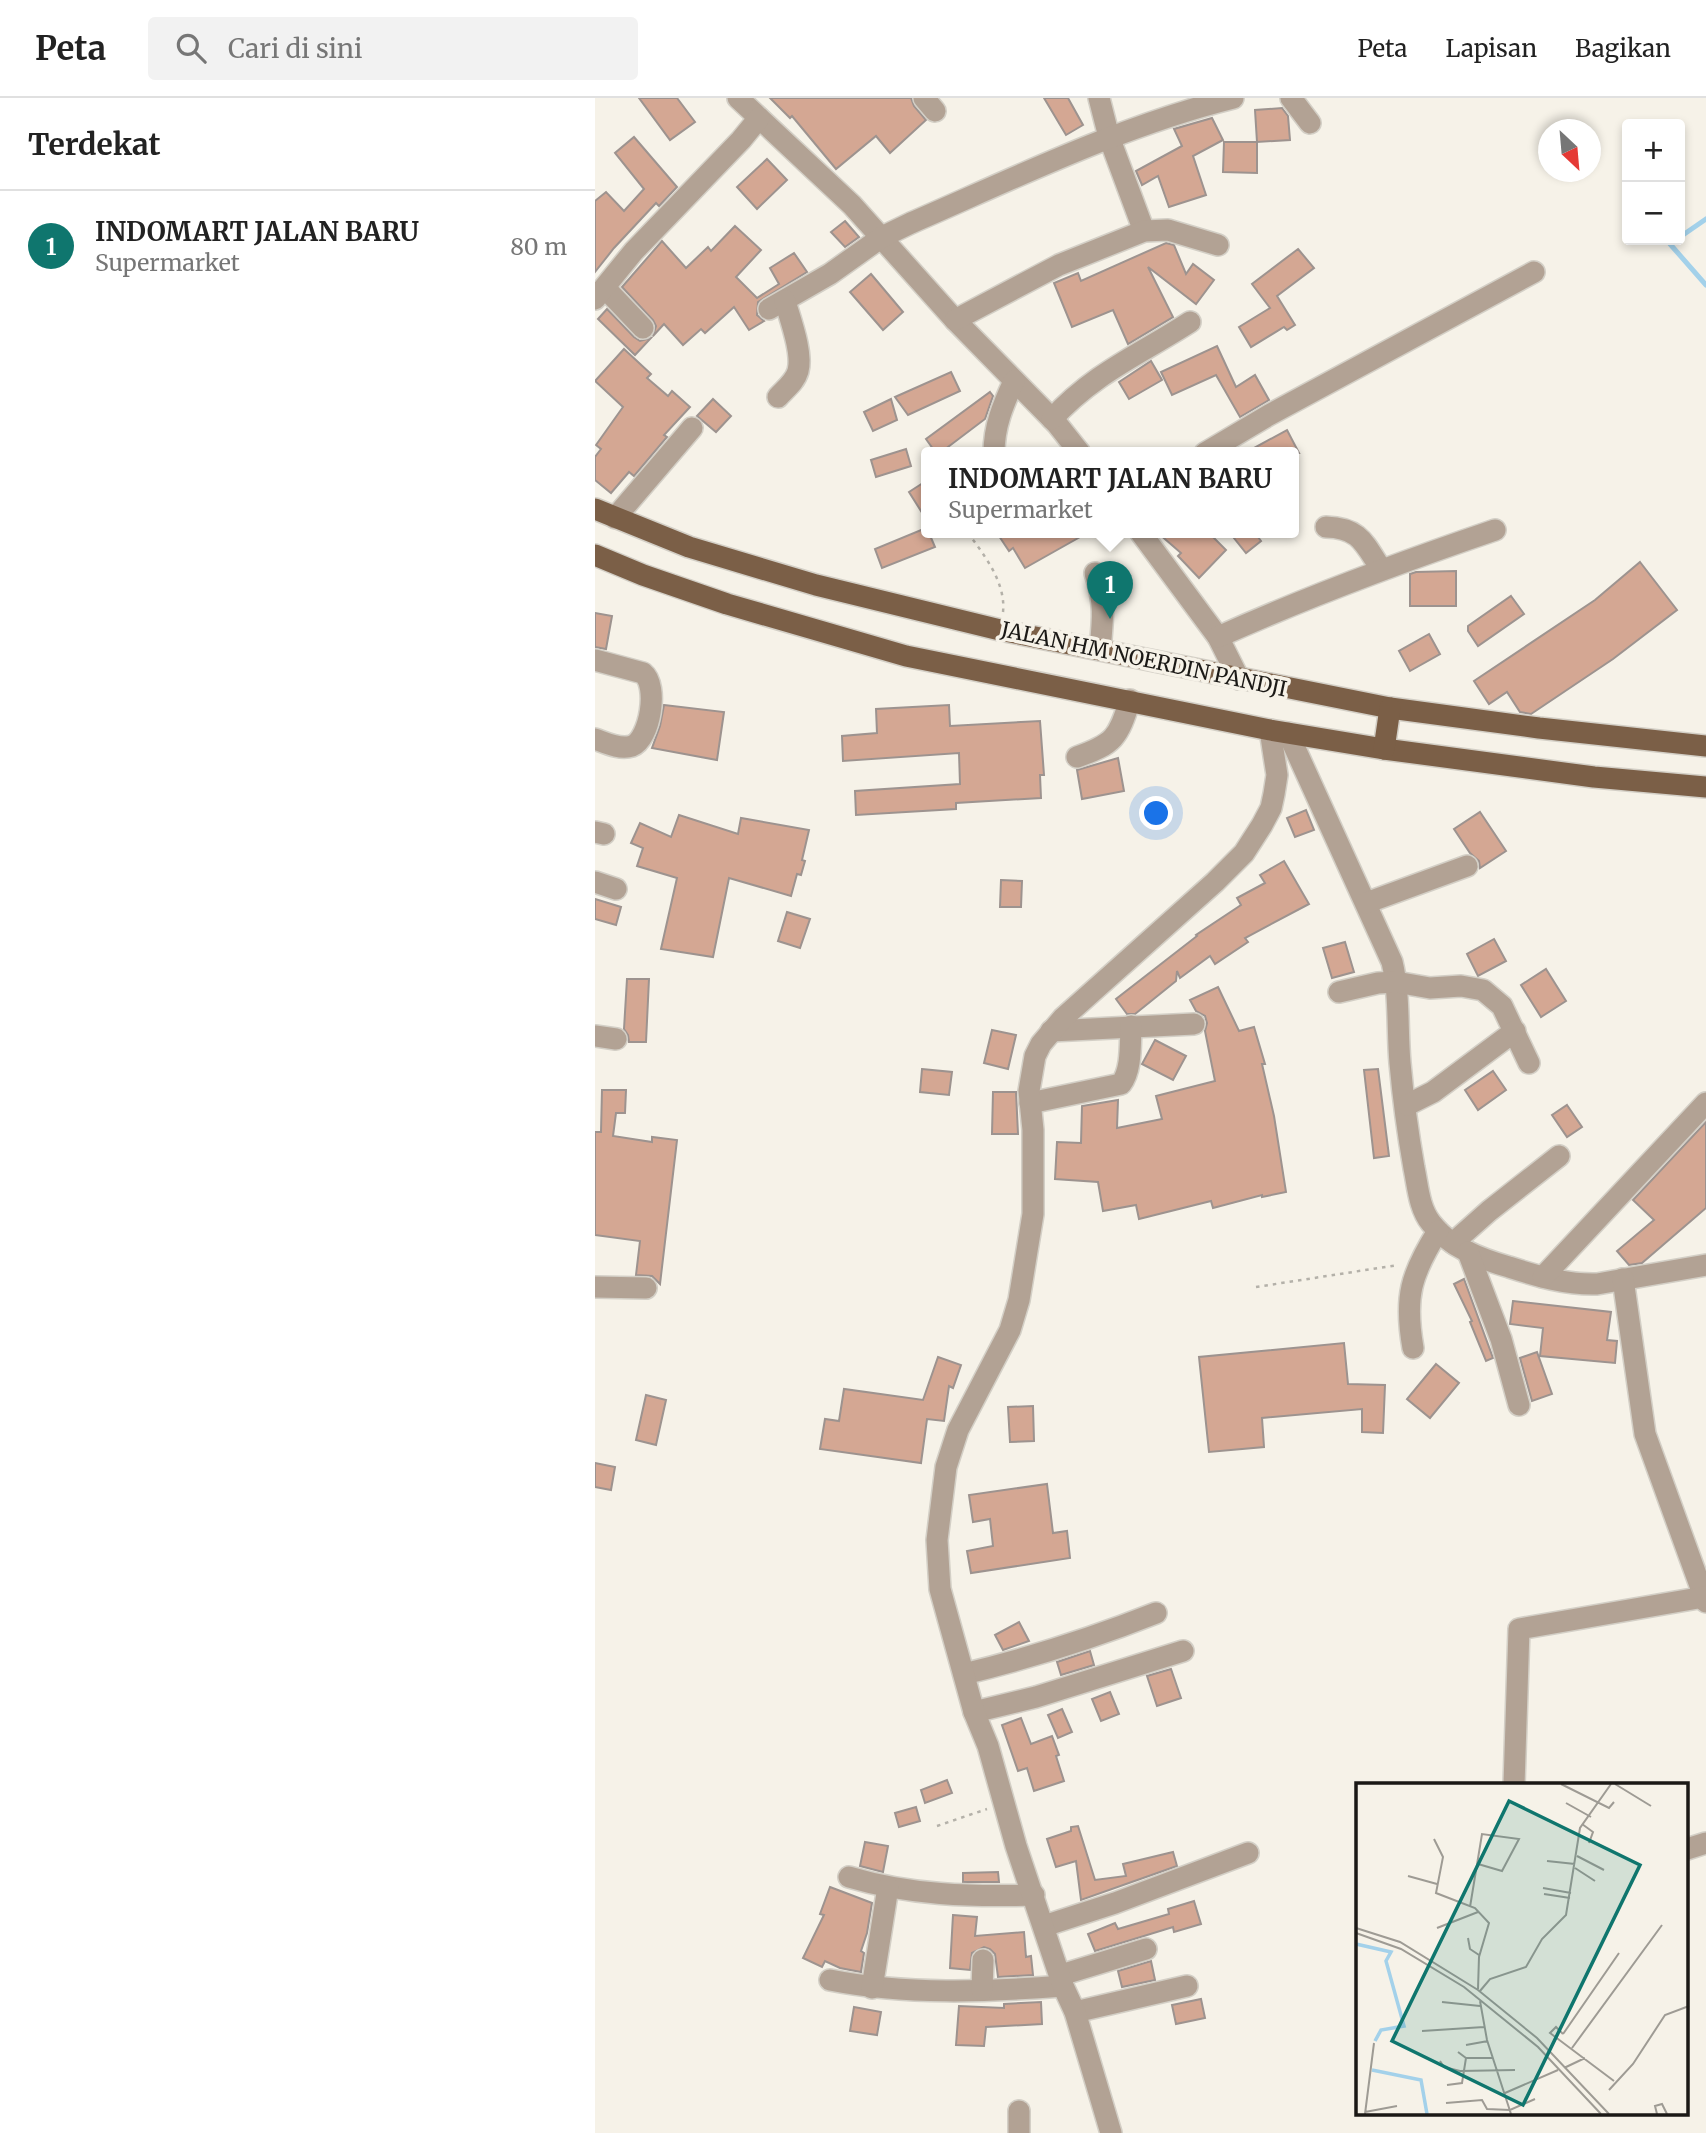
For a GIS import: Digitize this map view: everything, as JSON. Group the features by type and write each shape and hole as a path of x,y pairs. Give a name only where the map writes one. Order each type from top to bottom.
{"main road":[{"name":"JALAN HM NOERDIN PANDJI","path":"595,509 689,547 815,585 988,627 1103,632 1239,679 1390,709 1706,746"},
{"name":"JALAN HM NOERDIN PANDJI","path":"595,555 727,604 906,656 1279,732 1594,777 1706,787"},
{"path":"1384,749 1390,709"}],"street":[{"path":"738,98 852,205 955,320 1052,419 1075,447"},
{"path":"1099,98 1109,137 1144,232"},
{"path":"778,397 791,384 799,369 796,342 777,305 830,274 882,237 1109,137 1196,107 1233,98"},
{"path":"1291,98 1310,123"},
{"path":"643,328 600,293 634,251 741,140 758,118"},
{"path":"955,320 1059,265 1144,232 1168,230 1218,245"},
{"path":"1215,447 1269,415 1534,272"},
{"path":"1052,419 1094,380 1189,322"},
{"path":"995,447 1002,405 1014,381"},
{"path":"615,518 692,428"},
{"path":"1325,527 1341,527 1357,534 1381,569"},
{"path":"1218,637 1318,593 1495,530"},
{"path":"1145,538 1218,637 1239,679"},
{"path":"1095,573 1103,632"},
{"path":"595,660 643,673 652,687 647,726 636,744 621,747 595,739"},
{"path":"1077,757 1114,738 1130,700"},
{"path":"1279,732 1387,948 1396,982 1400,1063 1421,1204 1426,1217 1453,1242 1501,1339 1519,1405"},
{"path":"1111,2133 1076,2012 1062,1981 1004,1804 988,1746 974,1712 940,1589 937,1540 946,1467 958,1430 1010,1329 1019,1300 1033,1214 1035,1182 1030,1071 1035,1056 1051,1031 1089,993 1244,853 1262,825 1274,794 1279,732"},
{"path":"1366,903 1468,866"},
{"path":"595,882 616,889"},
{"path":"1339,992 1378,983 1396,982 1430,988 1461,986 1483,990 1502,1006 1529,1063"},
{"path":"1051,1031 1194,1024"},
{"path":"1030,1103 1117,1087 1121,1084 1126,1076 1129,1060 1131,1026"},
{"path":"1406,1105 1433,1092 1515,1031"},
{"path":"1543,1278 1706,1103"},
{"path":"1413,1348 1408,1321 1408,1298 1422,1261 1453,1242 1559,1156"},
{"path":"1453,1242 1543,1278 1582,1284 1706,1265"},
{"path":"1514,1783 1519,1629 1705,1600 1645,1434 1623,1279"},
{"path":"595,1287 646,1288"},
{"path":"964,1674 1043,1654 1156,1613"},
{"path":"974,1712 1036,1697 1183,1651"},
{"path":"1689,1848 1706,1843"},
{"path":"1044,1926 1104,1907 1248,1853"},
{"path":"849,1877 928,1893 1034,1895"},
{"path":"872,1988 888,1887"},
{"path":"830,1980 872,1988 982,1990 1062,1981 1146,1949"},
{"path":"982,1960 982,1990"},
{"path":"1076,2012 1188,1986"},
{"path":"1019,2110 1019,2133"}],"path":[{"path":"971,538 994,574 1004,599 1003,609"},
{"path":"1256,1287 1422,1261"},
{"path":"937,1826 1004,1804"}],"building":[{"path":"639,98 677,98 695,122 670,140"},
{"path":"770,98 911,98 926,120 890,153 876,136 836,169 792,116 790,118"},
{"path":"1044,98 1068,98 1083,125 1066,135"},
{"path":"1282,108 1288,116 1290,140 1257,142 1255,110"},
{"path":"1212,118 1223,140 1193,156 1206,195 1169,207 1158,176 1142,185 1136,171 1182,146 1174,129"},
{"path":"634,137 677,187 659,206 656,203 595,272 595,201 606,192 624,211 644,189 615,153"},
{"path":"1224,142 1257,142 1257,173 1223,172"},
{"path":"767,159 787,180 757,209 737,187"},
{"path":"845,221 859,237 845,247 831,232"},
{"path":"735,226 761,250 736,277 757,298 779,284 770,268 794,253 807,272 758,302 757,315 764,321 749,330 734,307 705,333 701,329 683,345 664,324 653,336 656,326 653,320 622,287 662,241 686,268 708,247 711,251"},
{"path":"1166,243 1174,245 1186,274 1193,264 1214,280 1196,304 1148,267 1173,317 1128,344 1113,310 1072,327 1054,283 1078,273 1081,281"},
{"path":"1298,249 1314,268 1277,296 1295,325 1287,330 1284,327 1251,347 1239,327 1270,308 1252,284"},
{"path":"871,274 903,312 883,330 850,292"},
{"path":"607,309 640,341 651,338 635,355 598,319"},
{"path":"1217,346 1236,387 1255,375 1269,400 1240,417 1216,375 1172,395 1161,372"},
{"path":"624,349 651,374 647,378 668,396 672,391 690,407 664,435 667,437 634,476 629,472 611,493 595,480 595,457 601,449 596,445 623,407 595,381"},
{"path":"1151,361 1162,380 1129,399 1119,382"},
{"path":"951,372 960,391 908,415 895,397"},
{"path":"990,392 993,396 985,419 948,447 932,447 926,439"},
{"path":"713,399 731,416 716,432 697,416"},
{"path":"891,399 897,420 873,431 864,412"},
{"path":"1287,430 1296,447 1256,447"},
{"path":"906,449 911,466 876,477 871,460"},
{"path":"921,484 921,511 909,492"},
{"path":"921,530 921,538 931,538 935,547 882,568 875,549"},
{"path":"1000,538 1078,538 1025,568 1013,548 1009,551"},
{"path":"1164,538 1214,538 1226,550 1199,578 1178,556 1181,553"},
{"path":"1234,538 1259,538 1261,541 1246,553"},
{"path":"1640,562 1677,610 1613,659 1531,714 1520,712 1507,692 1489,704 1474,681 1595,600"},
{"path":"1456,571 1456,606 1410,606 1410,574"},
{"path":"1511,596 1524,614 1478,646 1468,631 1468,626"},
{"path":"595,613 612,616 606,649 595,647"},
{"path":"1429,634 1440,654 1410,671 1399,651"},
{"path":"664,705 724,712 717,760 652,748"},
{"path":"949,705 950,726 1040,721 1044,775 1040,775 1041,798 956,803 956,809 856,815 855,791 960,784 959,753 843,761 842,736 877,733 876,709"},
{"path":"1118,758 1124,791 1082,799 1077,770"},
{"path":"1306,810 1314,830 1295,837 1287,818"},
{"path":"1480,812 1506,851 1480,868 1479,861 1470,853 1454,829"},
{"path":"679,815 738,834 741,818 809,830 802,860 805,861 801,875 797,874 791,896 729,878 713,957 661,949 677,878 637,866 643,848 631,843 640,823 671,837"},
{"path":"1284,861 1309,904 1245,938 1248,942 1215,964 1210,956 1180,978 1177,971 1176,981 1135,1014 1127,1014 1116,999 1196,935 1241,905 1237,898 1265,883 1260,875"},
{"path":"1001,880 1022,881 1021,907 1000,907"},
{"path":"595,899 621,907 616,925 595,919"},
{"path":"787,912 810,919 800,948 778,941"},
{"path":"1494,939 1506,961 1478,976 1467,954"},
{"path":"1345,942 1354,972 1332,978 1323,948"},
{"path":"1546,969 1566,1001 1541,1017 1521,985"},
{"path":"627,979 649,979 646,1042 629,1042 624,1029"},
{"path":"1218,987 1239,1031 1254,1027 1265,1064 1262,1064 1274,1116 1286,1192 1262,1195 1213,1208 1211,1201 1139,1219 1136,1205 1103,1211 1098,1182 1055,1179 1057,1142 1081,1143 1082,1106 1118,1100 1117,1128 1162,1119 1156,1096 1215,1081 1205,1031 1205,1016 1196,1011 1190,1000"},
{"path":"992,1030 1016,1035 1008,1069 984,1063"},
{"path":"1155,1040 1186,1056 1173,1080 1142,1064"},
{"path":"922,1069 952,1072 949,1095 920,1092"},
{"path":"1378,1069 1389,1156 1374,1158 1364,1070"},
{"path":"1493,1071 1506,1090 1478,1110 1465,1090"},
{"path":"602,1090 626,1090 625,1113 616,1113 613,1136 652,1142 652,1137 677,1140 660,1284 652,1276 636,1275 640,1241 595,1235 595,1132 601,1132"},
{"path":"993,1092 1016,1092 1018,1134 992,1134"},
{"path":"1567,1105 1582,1127 1567,1137 1552,1115"},
{"path":"1706,1122 1706,1208 1642,1263 1629,1265 1617,1251 1654,1220 1633,1200"},
{"path":"1464,1279 1493,1358 1486,1361 1470,1322 1472,1321 1454,1284"},
{"path":"1513,1301 1611,1312 1607,1340 1617,1341 1615,1363 1540,1356 1543,1328 1510,1324"},
{"path":"1344,1343 1348,1384 1385,1385 1383,1433 1362,1432 1362,1409 1262,1418 1264,1447 1209,1452 1199,1357"},
{"path":"1537,1352 1552,1394 1532,1401 1520,1358"},
{"path":"938,1357 961,1365 953,1388 949,1386 944,1421 927,1419 921,1463 820,1449 825,1419 839,1421 844,1389 923,1400"},
{"path":"1436,1364 1459,1383 1430,1418 1407,1399"},
{"path":"646,1395 666,1400 656,1445 636,1440"},
{"path":"1033,1406 1034,1441 1010,1442 1008,1407"},
{"path":"595,1463 615,1467 611,1490 595,1487"},
{"path":"1047,1484 1053,1533 1067,1531 1070,1558 971,1573 967,1551 993,1546 990,1519 973,1522 969,1495"},
{"path":"1019,1622 1029,1641 1003,1650 995,1635"},
{"path":"1090,1651 1094,1665 1061,1675 1057,1662"},
{"path":"1171,1669 1181,1698 1157,1706 1147,1676"},
{"path":"1110,1692 1119,1714 1101,1721 1092,1699"},
{"path":"1062,1709 1072,1732 1058,1738 1048,1715"},
{"path":"1021,1718 1031,1744 1052,1736 1064,1781 1034,1791 1027,1768 1018,1771 1002,1725"},
{"path":"947,1780 952,1793 925,1803 921,1790"},
{"path":"916,1807 920,1821 899,1827 895,1813"},
{"path":"1078,1826 1095,1880 1126,1876 1123,1864 1173,1852 1177,1866 1081,1900 1076,1861 1056,1867 1047,1839"},
{"path":"865,1842 888,1846 883,1872 860,1866"},
{"path":"998,1872 999,1882 963,1882 963,1873"},
{"path":"830,1887 872,1903 861,1951 864,1953 861,1972 840,1968 825,1961 822,1967 803,1958 824,1915 820,1914"},
{"path":"1194,1901 1201,1924 1174,1932 1173,1927 1095,1951 1088,1934 1115,1923 1118,1929 1169,1914 1168,1909"},
{"path":"953,1915 977,1917 975,1936 1024,1932 1026,1957 1031,1956 1033,1975 998,1977 995,1954 984,1947 972,1953 970,1970 950,1968"},
{"path":"1151,1961 1155,1980 1122,1987 1118,1971"},
{"path":"1201,1999 1205,2018 1176,2024 1172,2005"},
{"path":"1041,2002 1042,2024 986,2027 984,2046 956,2045 959,2006 1004,2008 1004,2004"},
{"path":"854,2007 881,2012 877,2035 850,2031"}],"waterway":[{"path":"1685,234 1706,219"},
{"path":"1671,245 1706,285"}],"place":[{"name":"INDOMART JALAN BARU","path":"1110,619"}]}
